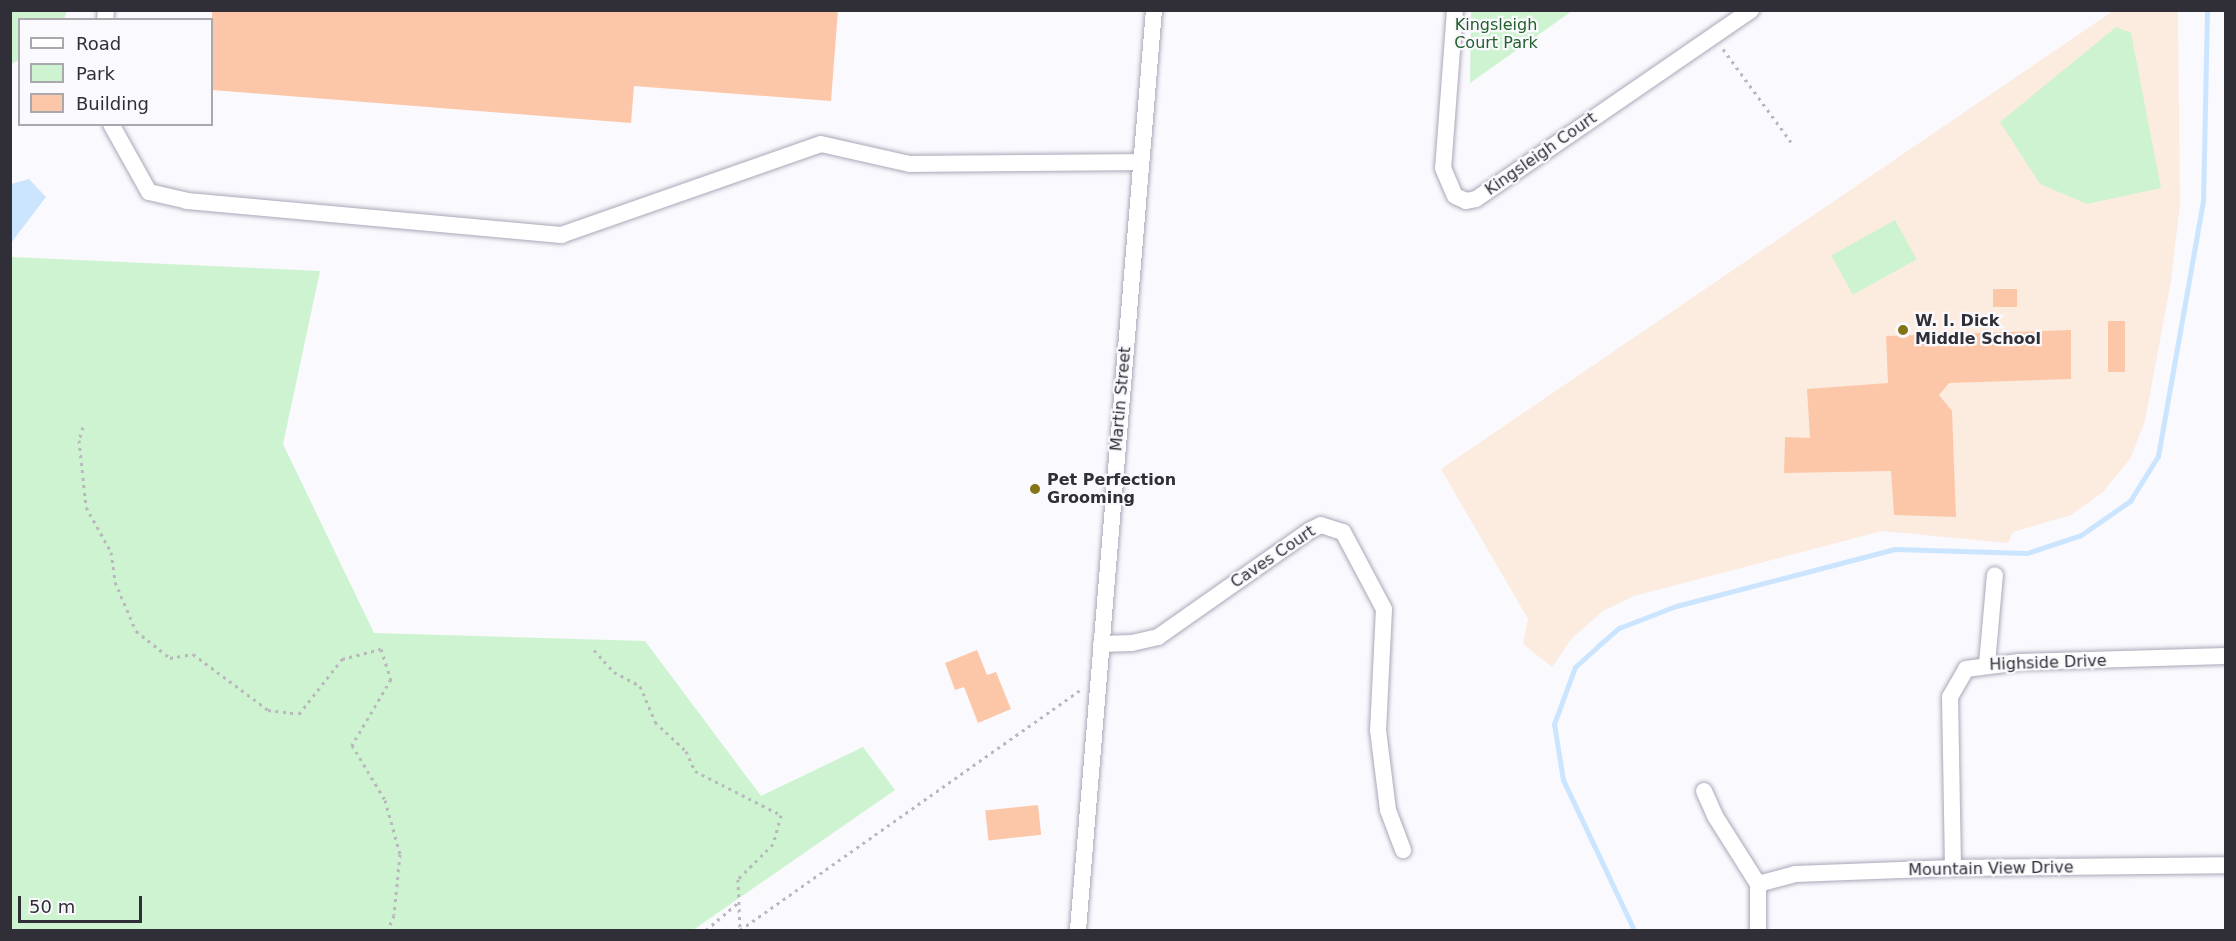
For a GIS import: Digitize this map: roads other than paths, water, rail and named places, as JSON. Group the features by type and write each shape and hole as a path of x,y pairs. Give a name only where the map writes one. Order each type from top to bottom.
{"street":[{"name":"Martin Street","path":"1078,930 1154,10"},
{"name":"Kingsleigh Court","path":"1455,10 1443,168 1455,195 1466,201 1476,199 1750,10"},
{"path":"112,126 149,192 187,201 561,235 821,144 910,164 1141,162"},
{"name":"Caves Court","path":"1101,644 1132,644 1158,637 1309,531 1321,525 1343,532 1384,609 1377,730 1388,810 1403,850"},
{"path":"1987,664 1995,575"},
{"name":"Highside Drive","path":"1953,868 1950,697 1966,669 1987,664 2226,656"},
{"path":"1704,791 1720,826 1758,884 1758,930"},
{"name":"Mountain View Drive","path":"1758,884 1795,874 1953,868 2226,865"}],"water":[{"path":"29,179 46,197 11,243 11,184"}],"waterway":[{"path":"1634,930 1563,780 1554,724 1575,667 1598,646 1619,628 1676,606 1895,549 2027,553 2081,535 2130,501 2158,456 2203,202 2207,10"}],"place":[{"name":"W. I. Dick Middle School","path":"1903,330"},
{"name":"Pet Perfection Grooming","path":"1035,489"}],"park label":[{"name":"Kingsleigh Court Park","path":"1496,34"}]}
